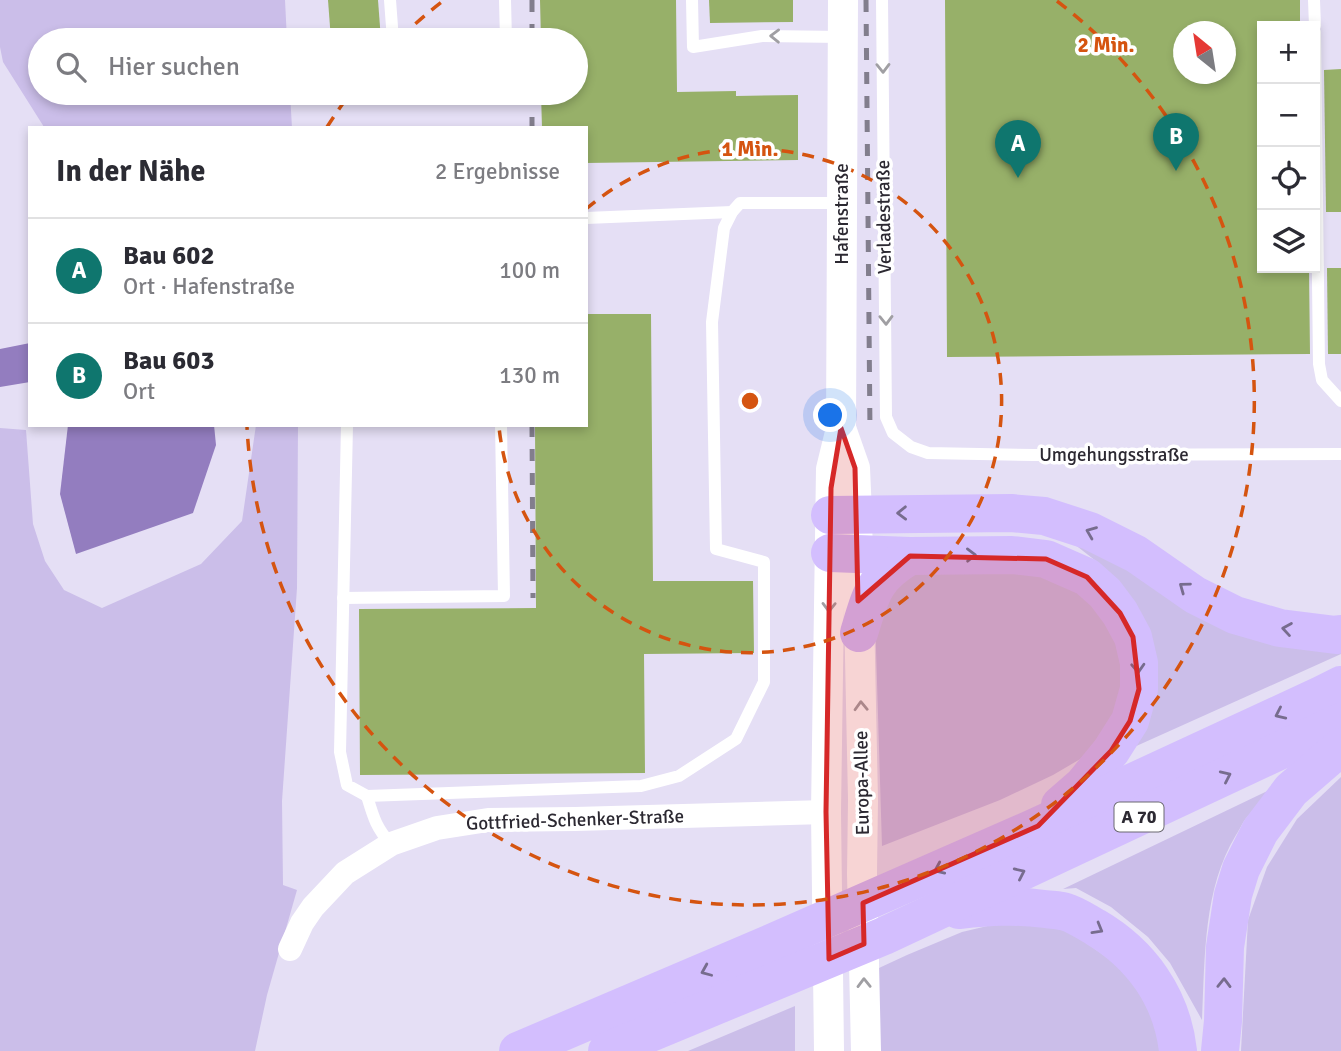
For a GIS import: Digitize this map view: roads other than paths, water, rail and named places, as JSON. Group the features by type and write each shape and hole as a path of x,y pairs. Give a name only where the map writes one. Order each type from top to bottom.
{"highway":[{"path":"844,514 1011,513 1044,516 1090,531 1136,554 1195,595 1235,615 1280,628 1341,634"},
{"path":"844,554 1012,555 1046,559 1087,577 1105,593 1120,613 1133,637 1139,663 1139,689 1129,721 1111,751 1083,785 1038,825"},
{"path":"859,633 877,582 895,565 910,556"},
{"name":"A 70","path":"518,1051 1038,825 1341,685"},
{"name":"A 70","path":"607,1051 884,936 1341,722"},
{"path":"1220,1051 1225,947 1233,895 1241,869 1260,831 1291,790 1341,747"},
{"path":"936,912 1003,906 1065,912 1088,923 1114,938 1151,977 1164,998 1178,1051"}],"street":[{"name":"Hafenstraße","path":"843,0 841,428 855,468 844,514"},
{"name":"Europa-Allee","path":"829,1051 826,812 844,554 844,514"},
{"name":"Europa-Allee","path":"844,554 859,633 866,1051"},
{"name":"Gottfried-Schenker-Straße","path":"290,949 302,923 345,873 391,844 437,828 488,820 826,812"}],"lane":[{"path":"390,0 392,28"},
{"path":"505,0 506,28"},
{"path":"692,0 693,47 762,36 843,37"},
{"name":"Verladestraße","path":"882,0 887,417 893,433"},
{"path":"1314,0 1315,21"},
{"path":"1316,84 1319,364 1322,380 1341,401"},
{"path":"347,427 340,752 347,785 368,796 641,786 679,776 736,738 764,682 764,562 716,549 712,322 724,228 740,203 842,203"},
{"path":"588,218 732,212"},
{"path":"342,598 504,596 501,427"},
{"name":"Umgehungsstraße","path":"893,433 911,447 928,453 1341,454"},
{"path":"368,796 374,821 391,844"}],"railway":[{"path":"532,0 532,28"},
{"path":"866,0 870,432"},
{"path":"532,105 532,126"},
{"path":"532,427 533,598"}],"place":[{"name":"Bau 603","path":"1176,171"},
{"name":"Bau 602","path":"1018,178"}]}
